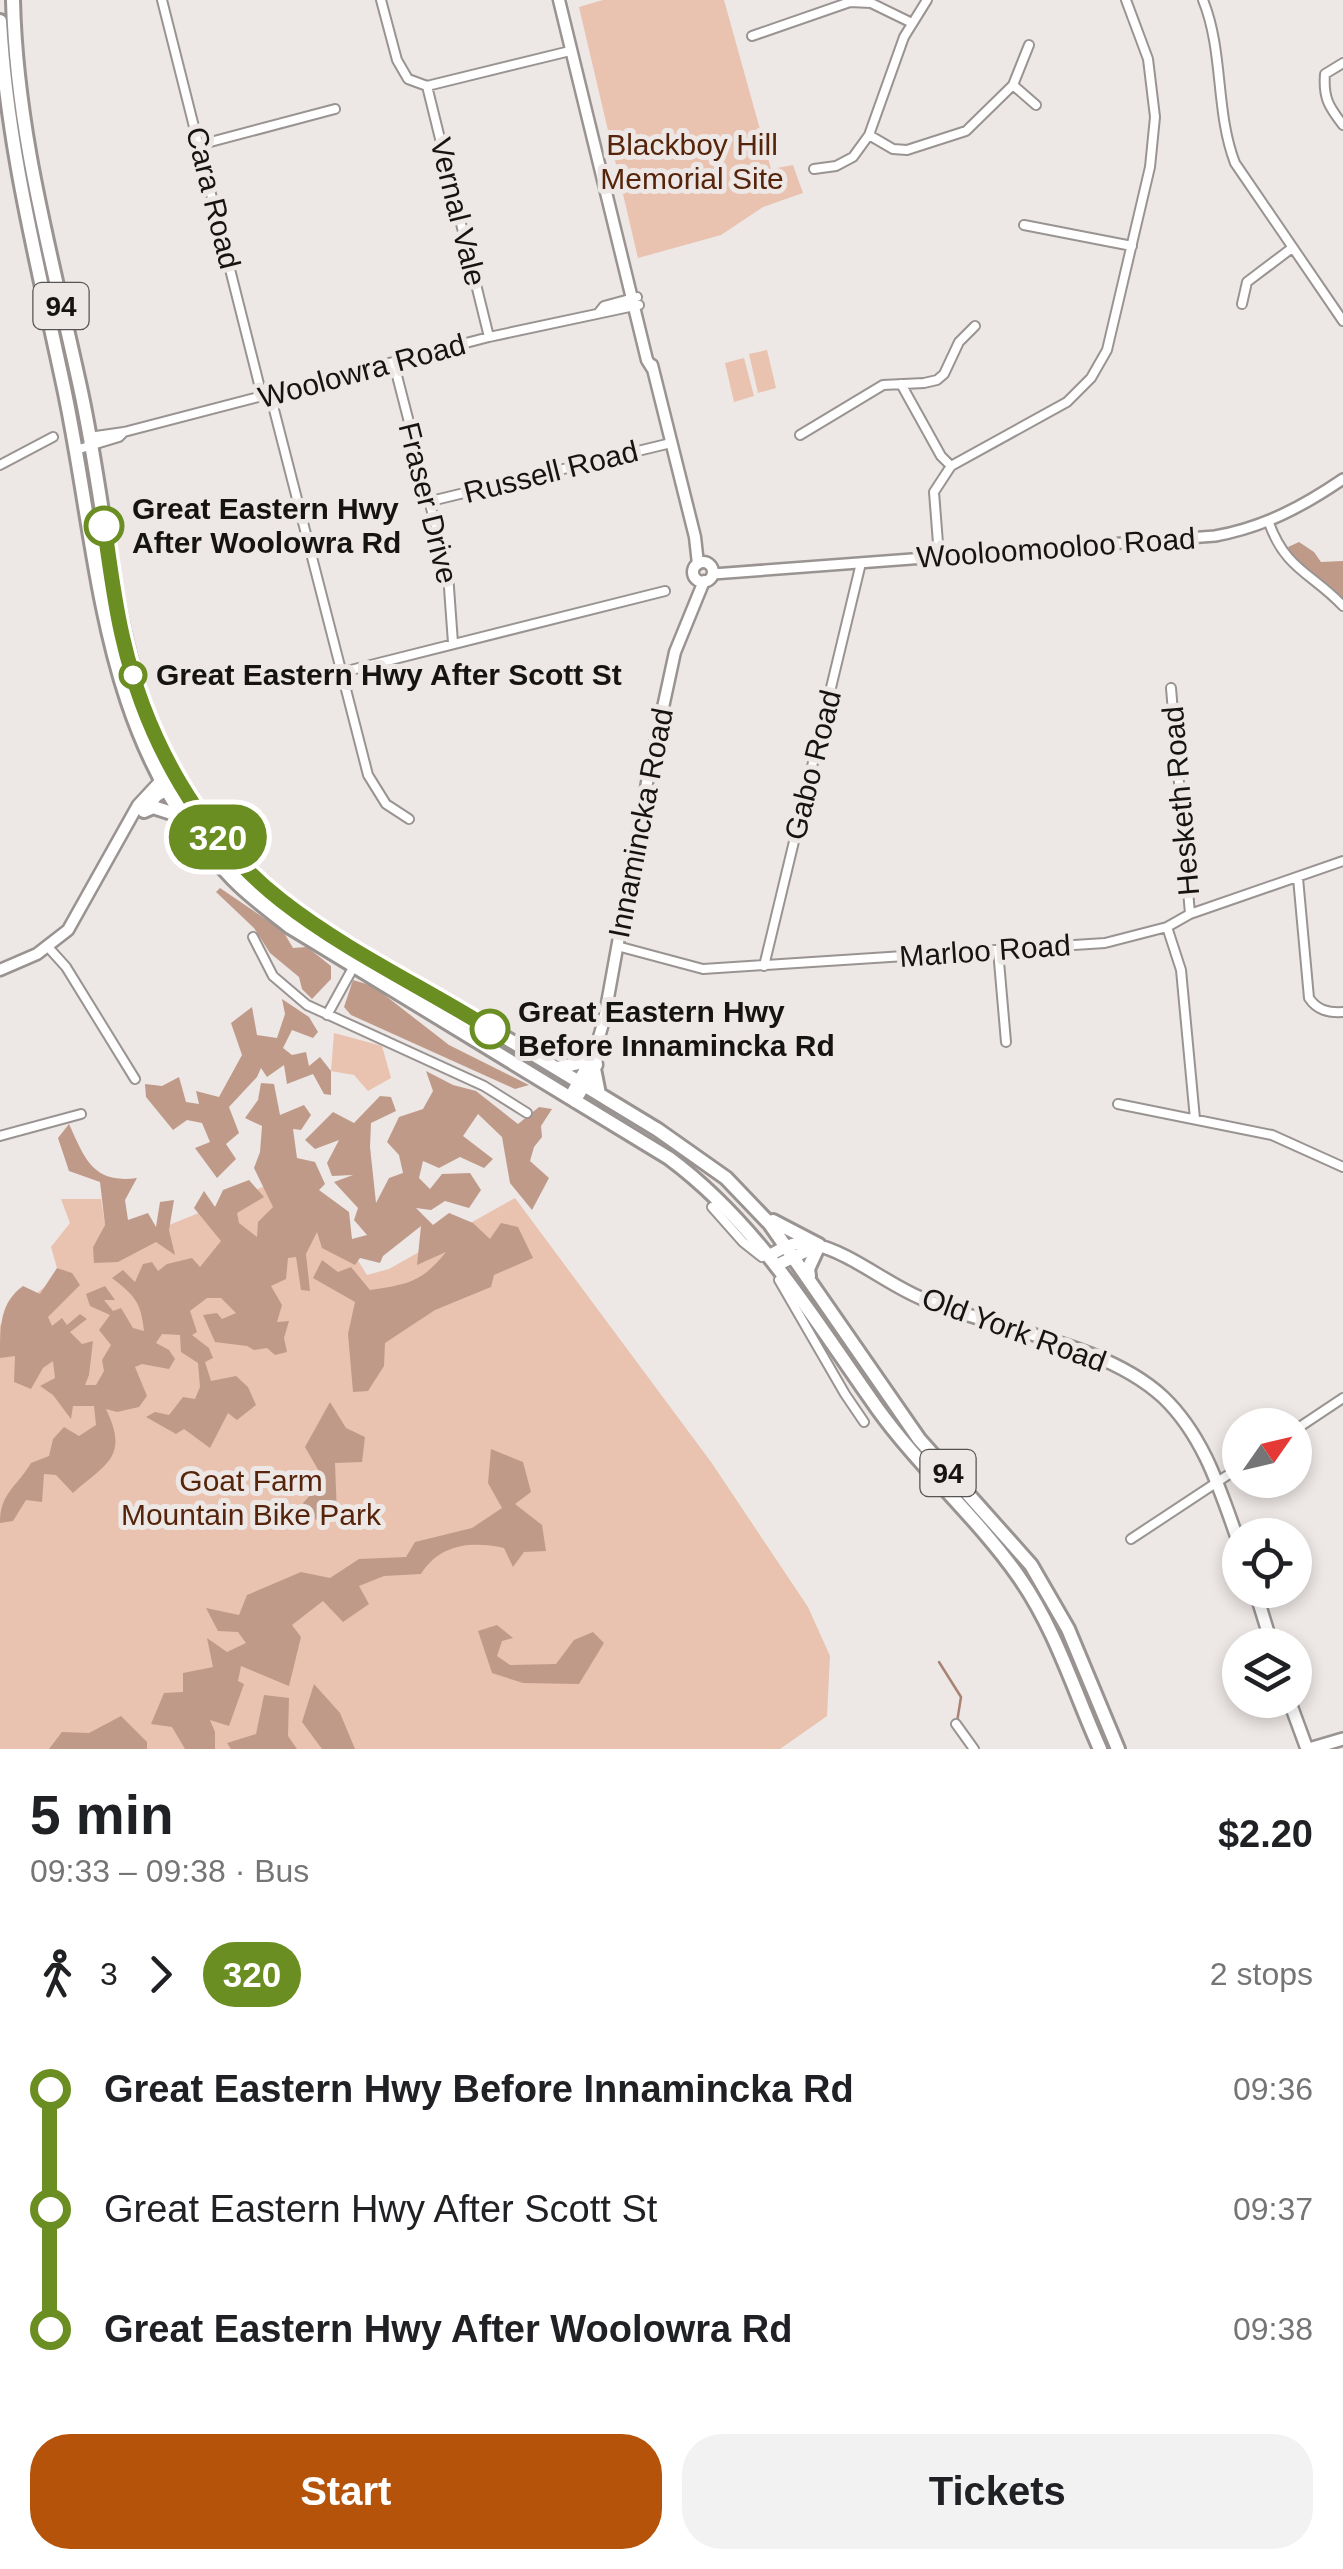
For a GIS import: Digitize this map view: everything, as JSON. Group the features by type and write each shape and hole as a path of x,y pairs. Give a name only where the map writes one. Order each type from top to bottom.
{"highway":[{"name":"94","path":"13,0 17,77 29,166 91,441 122,637 183,817 215,860 248,894 290,927 668,1158 714,1192 732,1220 774,1260 908,1450 1000,1552 1027,1589 1052,1634 1100,1749"},
{"name":"94","path":"0,20 10,134 76,445 98,592 132,716 170,780 244,868 284,902 361,953 700,1157 752,1204 790,1250 919,1438 1010,1540 1050,1594 1118,1749"},
{"path":"144,811 162,808 183,817"},
{"path":"554,1068 592,1060 599,1094"},
{"path":"752,1204 779,1226 818,1245 808,1269 809,1278"}],"main road":[{"name":"Innamincka Road","path":"559,0 705,571 693,592 695,596 675,652 604,1020 592,1060 572,1100"},
{"path":"131,820 144,811 170,780"},
{"path":"0,970 48,947 68,930 138,806 170,780"},
{"path":"774,1260 790,1250 810,1251 818,1245"},
{"name":"Old York Road","path":"818,1245 919,1298 1096,1356 1133,1375 1175,1408 1199,1443 1230,1518"},
{"path":"1295,1718 1305,1749 1342,1740"},
{"path":"1328,1749 1342,1740"}],"street":[{"name":"Cara Road","path":"162,0 368,775 386,804 410,819"},
{"path":"381,0 397,60 408,79 427,86 570,50"},
{"path":"814,169 836,166 852,157 869,135 912,23 927,0"},
{"path":"939,556 934,492 951,466 1066,402 1090,378 1107,350 1150,167 1155,117 1148,59 1126,0"},
{"path":"1203,0 1215,43 1228,143 1242,174 1343,322"},
{"path":"752,36 850,2 872,2 912,23"},
{"path":"869,135 892,150 908,150 953,138 977,122 1013,85 1030,45"},
{"path":"1343,63 1325,74 1324,86 1325,102 1343,126"},
{"path":"1013,85 1036,106"},
{"name":"Vernal Vale","path":"427,86 489,338"},
{"path":"200,145 335,108"},
{"path":"1024,225 1132,246"},
{"path":"1242,304 1247,282 1292,248"},
{"name":"Woolowra Road","path":"76,445 635,302"},
{"path":"800,434 883,385 924,384 944,374 959,342 975,326"},
{"name":"Fraser Drive","path":"394,364 451,592 452,643"},
{"path":"901,384 941,456 951,466"},
{"path":"0,464 53,437"},
{"name":"Russell Road","path":"430,501 671,443"},
{"name":"Wooloomooloo Road","path":"705,571 1215,536 1297,510 1343,479"},
{"path":"1269,522 1281,551 1292,565 1343,606"},
{"name":"Gabo Road","path":"764,966 861,563"},
{"path":"343,672 665,591"},
{"name":"Hesketh Road","path":"1171,688 1190,914"},
{"name":"Marloo Road","path":"617,946 703,969 1105,943 1167,927 1190,914 1343,861"},
{"path":"1298,878 1309,998 1324,1011 1343,1012"},
{"path":"1167,927 1181,970 1195,1119"},
{"path":"254,937 273,976 307,1005 484,1086 527,1113"},
{"path":"48,947 66,968 135,1079"},
{"path":"998,950 1006,1042"},
{"path":"328,1015 361,953"},
{"path":"1118,1104 1272,1136 1343,1167"},
{"path":"0,1136 81,1114"},
{"path":"732,1220 752,1204"},
{"path":"712,1207 732,1220 743,1242 770,1265 864,1422"},
{"path":"1312,1419 1343,1398"},
{"path":"1132,1539 1222,1480"},
{"path":"956,1724 974,1749"}],"green space":[{"name":"Blackboy Hill Memorial Site","path":"603,0 724,0 771,169 793,165 803,193 763,207 721,235 638,258 579,7"},
{"path":"767,350 776,388 758,393 749,354"},
{"path":"744,358 754,396 734,402 725,363"},
{"path":"334,1033 382,1046 391,1078 368,1091 354,1075 331,1071"},
{"name":"Goat Farm Mountain Bike Park","path":"280,1180 323,1205 367,1275 389,1269 515,1198 711,1462 808,1607 830,1656 827,1716 780,1749 0,1749 0,1325 63,1271 57,1268 51,1247 70,1223 61,1199 101,1199 105,1225 93,1247 95,1255"}],"shaded area":[{"path":"1299,542 1321,562 1343,561 1343,598 1294,558 1288,547"},
{"path":"220,888 283,931 293,948 307,947 331,966 331,979 312,999 302,989 299,977 270,953 254,928 216,892"},
{"path":"353,980 373,986 449,1045 529,1085 515,1089 351,1015 344,1007"},
{"path":"282,999 309,1017 318,1032 313,1038 292,1030 283,1048 292,1055 306,1052 309,1066 320,1057 331,1071 331,1095 324,1094 313,1074 287,1084 284,1065 267,1077 261,1068 229,1107 239,1133 226,1144 236,1159 217,1178 195,1148 210,1142 202,1123 187,1120 173,1130 146,1097 145,1084 162,1086 179,1077 186,1102 199,1104 196,1091 219,1097 242,1055 231,1023 252,1007 257,1035 277,1038 285,1014"},
{"path":"426,1071 476,1091 518,1124 539,1107 552,1109 541,1126 542,1137 530,1161 549,1178 532,1210 510,1183 502,1137 478,1114 463,1136 493,1159 484,1168 460,1157 439,1168 423,1161 419,1178 430,1189 442,1174 470,1173 481,1190 469,1208 445,1201 431,1210 416,1208 433,1225 449,1213 473,1223 490,1239 501,1223 518,1227 533,1258 494,1275 491,1287 435,1310 385,1343 384,1366 368,1391 353,1392 348,1334 355,1302 313,1278 322,1260 338,1272 351,1267 370,1290 413,1280 446,1252 417,1265 421,1226 383,1256 380,1263 360,1258 355,1265 322,1248 317,1232 306,1254 310,1291 301,1290 296,1257 288,1258 286,1279 271,1286 282,1305 277,1322 289,1321 284,1338 287,1352 275,1355 267,1348 254,1350 215,1342 203,1315 217,1313 222,1319 236,1313 221,1298 207,1298 190,1311 197,1332 192,1335 209,1348 213,1358 205,1362 211,1381 236,1376 248,1387 256,1405 237,1420 228,1413 210,1448 184,1429 176,1434 146,1417 155,1412 169,1415 183,1397 195,1399 200,1387 198,1363 181,1352 180,1335 162,1334 156,1343 169,1350 175,1359 169,1369 142,1364 135,1367 147,1396 139,1407 117,1412 106,1409 115,1438 111,1458 73,1493 56,1475 44,1474 42,1502 26,1500 13,1521 0,1523 10,1491 31,1463 49,1456 53,1439 64,1427 79,1436 96,1425 94,1406 73,1406 71,1419 53,1395 40,1386 55,1378 53,1361 43,1368 31,1389 14,1382 15,1356 0,1358 0,1346 3,1316 15,1293 23,1286 40,1294 57,1268 72,1273 80,1285 48,1317 52,1326 62,1318 67,1325 80,1314 87,1319 70,1332 82,1344 93,1341 85,1385 96,1385 104,1371 102,1360 111,1345 99,1330 110,1315 90,1306 86,1294 105,1286 115,1300 104,1300 113,1311 121,1308 133,1328 144,1331 136,1300 112,1278 123,1270 135,1282 143,1264 152,1262 158,1271 167,1264 192,1258 200,1267 221,1241 194,1208 204,1191 215,1207 223,1190 249,1180 264,1197 237,1213 239,1223 257,1237 258,1222 273,1207 254,1168 262,1126 245,1118 258,1100 261,1083 274,1084 280,1115 304,1105 311,1115 301,1130 293,1129 297,1158 315,1162 325,1184 319,1190 349,1212 352,1239 367,1235 354,1220 358,1208 334,1182 353,1175 332,1176 327,1163 339,1140 315,1149 305,1140 333,1112 354,1123 380,1096 391,1097 396,1111 371,1123 376,1203 389,1178 403,1173 399,1155 387,1142 399,1117 423,1109 433,1091"},
{"path":"69,1124 86,1158 100,1173 137,1178 125,1200 128,1220 148,1213 156,1227 160,1202 174,1200 169,1230 175,1255 156,1242 118,1262 94,1263 93,1247 105,1225 100,1182 69,1171 58,1138"},
{"path":"330,1402 346,1428 365,1437 362,1462 335,1463 337,1515 316,1520 303,1503 324,1480 305,1447"},
{"path":"491,1449 523,1462 531,1492 515,1504 542,1525 546,1551 524,1552 513,1567 504,1548 457,1547 437,1556 421,1574 384,1576 359,1586 369,1604 343,1622 323,1601 292,1625 301,1637 289,1686 241,1666 238,1681 244,1684 229,1726 210,1720 215,1749 185,1749 172,1727 151,1724 164,1693 183,1692 183,1673 213,1667 207,1638 227,1652 246,1643 238,1632 218,1631 206,1608 239,1615 247,1595 301,1572 330,1578 359,1559 406,1557 415,1542 472,1528 502,1508 488,1483"},
{"path":"497,1625 513,1638 502,1641 497,1656 510,1665 556,1664 574,1640 593,1632 604,1643 579,1684 523,1683 492,1673 478,1631"},
{"path":"314,1684 340,1713 355,1749 322,1749 302,1722"},
{"path":"264,1695 289,1698 288,1736 297,1749 231,1749 227,1743 256,1734"},
{"path":"121,1716 147,1742 147,1749 49,1749 62,1732 89,1733"}],"waterway":[{"path":"939,1662 961,1697 957,1722"}],"bus line":[{"name":"320","path":"104,526 128,660 161,748 201,816 244,868 308,920 490,1029"}],"place":[{"name":"Great Eastern Hwy After Woolowra Rd","path":"104,526"},
{"name":"Great Eastern Hwy After Scott St","path":"133,675"},
{"name":"Great Eastern Hwy Before Innamincka Rd","path":"490,1029"}]}
